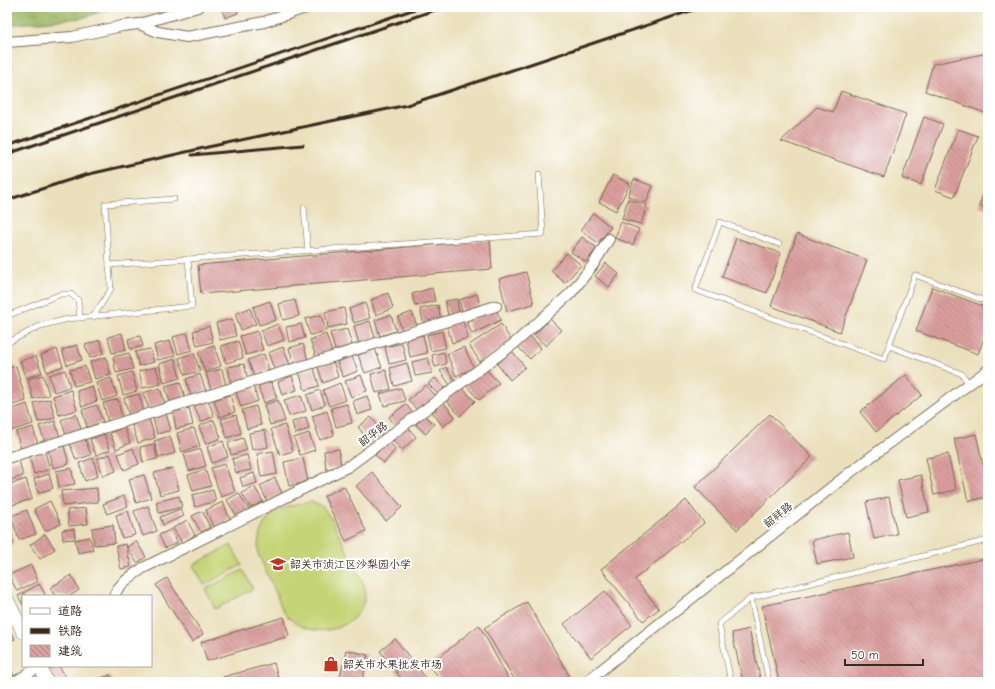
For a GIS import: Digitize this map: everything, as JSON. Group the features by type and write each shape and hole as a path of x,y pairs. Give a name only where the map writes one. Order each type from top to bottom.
{"street":[{"path":"7,42 72,38 122,26 139,24 198,7"},
{"path":"139,24 158,32 187,37 264,22 308,7"},
{"name":"韶华路","path":"114,595 117,589 143,568 350,466 515,343 571,294 593,265 609,239"},
{"path":"7,458 496,306"},
{"name":"韶祥路","path":"586,682 852,471 988,370"},
{"path":"7,599 22,630"},
{"path":"15,682 38,667"},
{"path":"40,667 46,682"}],"lane":[{"path":"109,264 543,234 539,174"},
{"path":"93,317 111,289 105,204 174,199"},
{"path":"304,208 308,251"},
{"path":"779,244 720,222 695,290 884,359 915,275 988,302"},
{"path":"7,343 40,326 68,320 192,306 188,259"},
{"path":"7,316 62,294 71,294 78,300 80,318"},
{"path":"889,346 962,374 969,384"},
{"path":"731,682 719,624 751,598 988,540"},
{"path":"751,598 769,682"}],"green space":[{"path":"7,7 115,7 82,18 7,25"},
{"path":"311,502 323,507 331,518 364,585 365,597 361,609 354,618 344,625 333,629 310,629 299,625 287,616 258,554 261,531 265,522 271,516 288,507"},
{"path":"231,545 242,565 204,585 193,565"},
{"path":"243,570 253,589 215,609 205,589"}],"building":[{"path":"236,7 238,13 225,18 222,8"},
{"path":"246,7 260,7 247,11"},
{"path":"988,53 988,114 925,91 933,64"},
{"path":"841,91 906,114 884,177 781,141 817,107 833,112"},
{"path":"924,117 943,124 921,185 902,178"},
{"path":"958,129 978,136 954,197 935,190"},
{"path":"613,175 630,184 616,211 599,202"},
{"path":"634,179 653,186 646,203 628,196"},
{"path":"988,181 988,209 979,206"},
{"path":"628,199 647,205 641,224 622,219"},
{"path":"593,213 611,227 598,243 581,230"},
{"path":"621,222 639,229 633,245 615,238"},
{"path":"797,234 867,260 840,332 771,306"},
{"path":"582,237 597,248 586,262 571,252"},
{"path":"736,238 781,253 767,293 722,277"},
{"path":"490,240 492,269 201,294 198,265"},
{"path":"567,253 581,265 565,283 551,271"},
{"path":"606,263 619,274 609,287 595,276"},
{"path":"526,272 534,304 507,311 499,279"},
{"path":"932,287 988,308 988,328 978,354 916,331"},
{"path":"432,288 435,301 415,306 412,294"},
{"path":"388,293 393,308 376,315 371,300"},
{"path":"477,294 480,305 462,311 459,300"},
{"path":"457,299 459,313 448,315 445,301"},
{"path":"295,300 299,316 283,320 279,304"},
{"path":"270,301 276,320 259,325 253,307"},
{"path":"365,303 370,318 354,323 349,309"},
{"path":"438,305 441,321 424,325 420,309"},
{"path":"250,308 256,324 241,330 235,314"},
{"path":"344,308 347,324 328,328 325,312"},
{"path":"495,308 501,320 472,334 467,322"},
{"path":"412,312 417,326 402,331 398,317"},
{"path":"321,315 326,331 310,335 305,319"},
{"path":"391,315 396,331 380,336 375,320"},
{"path":"232,319 236,336 220,340 216,323"},
{"path":"550,319 561,330 546,346 534,335"},
{"path":"370,321 375,338 359,344 354,326"},
{"path":"463,321 468,338 452,343 447,326"},
{"path":"278,324 284,340 267,346 261,331"},
{"path":"301,324 305,338 289,342 286,327"},
{"path":"501,324 512,342 480,362 469,345"},
{"path":"209,326 213,342 197,346 193,331"},
{"path":"347,329 352,345 335,350 330,333"},
{"path":"257,331 263,350 246,355 240,336"},
{"path":"442,331 446,348 431,351 427,335"},
{"path":"122,333 126,350 112,353 108,337"},
{"path":"187,333 192,350 178,354 173,337"},
{"path":"326,334 332,352 316,357 310,340"},
{"path":"423,335 427,353 410,357 406,339"},
{"path":"140,336 143,346 130,349 128,339"},
{"path":"530,336 541,348 530,359 518,347"},
{"path":"100,340 104,353 90,358 85,345"},
{"path":"170,341 175,356 158,360 154,345"},
{"path":"238,341 243,358 226,363 221,346"},
{"path":"402,343 406,360 389,364 385,347"},
{"path":"303,344 308,360 294,364 289,348"},
{"path":"77,345 82,360 67,365 62,350"},
{"path":"214,346 221,366 205,372 198,352"},
{"path":"283,347 290,365 275,371 268,353"},
{"path":"464,347 474,368 456,376 447,354"},
{"path":"57,349 63,366 47,372 41,355"},
{"path":"150,349 154,362 139,366 135,352"},
{"path":"375,349 382,367 365,373 358,355"},
{"path":"512,351 525,367 510,380 497,364"},
{"path":"444,352 446,364 435,367 432,355"},
{"path":"129,353 133,369 116,373 113,357"},
{"path":"194,353 200,371 185,375 179,358"},
{"path":"264,354 269,370 254,376 248,360"},
{"path":"36,356 42,373 26,378 20,361"},
{"path":"352,356 358,371 343,377 337,362"},
{"path":"106,357 111,375 95,379 90,362"},
{"path":"428,358 432,373 415,376 412,362"},
{"path":"175,359 180,378 164,383 159,364"},
{"path":"333,361 338,377 323,383 318,367"},
{"path":"407,363 412,381 394,386 390,368"},
{"path":"244,364 248,380 231,384 228,367"},
{"path":"16,366 26,401 7,407 7,369"},
{"path":"85,366 90,382 74,386 70,370"},
{"path":"156,367 161,384 143,388 139,371"},
{"path":"446,367 455,381 450,385 440,371"},
{"path":"314,368 319,386 305,390 299,372"},
{"path":"485,368 499,383 479,400 466,385"},
{"path":"222,369 226,386 211,390 206,373"},
{"path":"65,370 70,387 54,392 49,375"},
{"path":"386,370 391,389 376,393 371,374"},
{"path":"132,372 137,391 123,395 118,376"},
{"path":"200,374 206,391 191,396 186,379"},
{"path":"43,375 49,395 33,399 28,379"},
{"path":"361,375 367,391 351,397 345,381"},
{"path":"906,375 922,395 876,432 860,412"},
{"path":"292,376 297,390 282,395 278,382"},
{"path":"111,378 117,396 102,401 96,383"},
{"path":"435,378 444,388 438,394 428,384"},
{"path":"180,382 185,397 170,402 165,386"},
{"path":"271,382 277,398 264,403 258,386"},
{"path":"340,383 346,400 329,406 323,390"},
{"path":"426,385 436,396 418,411 408,400"},
{"path":"92,386 97,401 82,407 77,391"},
{"path":"253,386 258,401 241,407 236,392"},
{"path":"460,386 475,401 460,416 446,400"},
{"path":"160,388 165,404 149,409 143,393"},
{"path":"401,388 405,401 384,406 380,394"},
{"path":"71,390 77,410 59,415 53,396"},
{"path":"320,390 325,405 312,410 307,395"},
{"path":"139,394 144,412 129,416 124,398"},
{"path":"230,395 235,412 220,417 214,400"},
{"path":"301,395 306,411 289,416 284,400"},
{"path":"367,396 372,410 357,415 353,401"},
{"path":"50,399 55,418 38,422 34,403"},
{"path":"118,399 122,418 108,422 103,403"},
{"path":"208,400 214,416 201,422 194,406"},
{"path":"278,400 285,421 270,425 264,405"},
{"path":"444,403 455,417 443,426 432,412"},
{"path":"27,404 33,424 7,432 7,411"},
{"path":"347,404 352,423 336,427 331,408"},
{"path":"406,404 413,414 396,427 389,417"},
{"path":"97,405 103,422 87,427 82,410"},
{"path":"256,406 261,425 247,429 242,410"},
{"path":"189,408 193,425 176,429 173,412"},
{"path":"327,411 334,435 320,440 312,416"},
{"path":"76,414 81,429 66,435 61,420"},
{"path":"166,414 171,430 157,434 153,418"},
{"path":"770,414 812,457 737,530 695,487"},
{"path":"236,415 241,433 227,438 221,419"},
{"path":"424,415 434,424 426,434 416,425"},
{"path":"306,417 309,429 295,434 292,422"},
{"path":"371,417 384,433 371,444 358,427"},
{"path":"149,419 155,438 138,443 132,425"},
{"path":"214,420 221,438 206,444 199,426"},
{"path":"55,421 60,437 45,442 39,426"},
{"path":"285,425 293,451 280,455 271,429"},
{"path":"406,425 416,437 402,450 391,438"},
{"path":"33,427 38,445 21,449 16,432"},
{"path":"124,427 130,443 116,449 110,433"},
{"path":"194,428 200,446 182,452 177,433"},
{"path":"265,430 268,447 252,450 249,433"},
{"path":"309,433 315,450 300,455 294,438"},
{"path":"104,434 110,450 96,455 90,439"},
{"path":"976,434 988,487 988,497 968,501 954,439"},
{"path":"170,436 175,453 159,458 154,441"},
{"path":"243,438 247,450 231,455 228,443"},
{"path":"85,439 91,455 76,460 70,444"},
{"path":"223,441 228,457 212,463 207,447"},
{"path":"387,441 396,449 384,463 375,455"},
{"path":"154,444 157,459 143,462 140,447"},
{"path":"64,446 69,464 53,468 48,450"},
{"path":"133,448 139,464 124,470 118,454"},
{"path":"201,449 206,466 189,471 184,454"},
{"path":"339,449 341,467 326,469 324,451"},
{"path":"273,451 277,474 261,477 257,454"},
{"path":"45,452 50,469 34,474 29,456"},
{"path":"110,454 116,471 103,476 97,459"},
{"path":"948,454 956,490 934,495 926,458"},
{"path":"247,455 251,470 236,473 232,459"},
{"path":"93,458 98,476 85,481 79,463"},
{"path":"303,458 308,482 289,486 284,462"},
{"path":"19,460 23,476 7,481 7,463"},
{"path":"225,464 235,492 221,497 211,468"},
{"path":"71,468 75,484 59,487 56,471"},
{"path":"173,468 179,490 160,495 154,473"},
{"path":"205,469 211,486 193,491 188,475"},
{"path":"372,472 402,507 386,521 356,486"},
{"path":"254,473 257,483 243,487 240,478"},
{"path":"49,474 53,488 38,493 34,479"},
{"path":"144,475 151,498 136,503 129,479"},
{"path":"921,475 929,512 906,517 898,480"},
{"path":"275,478 282,493 267,501 260,486"},
{"path":"26,479 32,499 12,505 7,485"},
{"path":"254,486 263,501 250,508 242,493"},
{"path":"344,486 366,531 346,541 324,496"},
{"path":"97,488 98,502 63,506 61,491"},
{"path":"213,490 216,501 195,507 192,495"},
{"path":"239,493 249,510 237,517 227,500"},
{"path":"124,496 128,506 107,514 103,504"},
{"path":"179,496 182,507 159,513 156,502"},
{"path":"889,497 897,534 874,539 866,502"},
{"path":"686,500 704,523 635,579 659,609 643,621 601,569"},
{"path":"50,501 61,524 45,531 34,509"},
{"path":"223,502 230,519 213,527 206,510"},
{"path":"148,506 157,531 143,536 134,511"},
{"path":"86,508 88,524 69,526 67,510"},
{"path":"180,509 184,516 163,525 160,517"},
{"path":"27,510 36,534 19,540 11,516"},
{"path":"128,511 135,535 122,538 116,515"},
{"path":"202,511 210,527 201,532 192,516"},
{"path":"7,514 9,514 13,544 7,545"},
{"path":"187,520 195,535 182,543 173,528"},
{"path":"113,525 115,543 94,545 92,528"},
{"path":"74,529 75,539 63,540 62,530"},
{"path":"172,529 177,543 165,548 159,535"},
{"path":"848,532 853,557 817,564 812,540"},
{"path":"45,534 55,549 40,559 30,545"},
{"path":"90,537 93,550 78,553 75,540"},
{"path":"136,541 146,557 137,563 127,547"},
{"path":"126,544 131,567 121,569 116,546"},
{"path":"988,558 988,682 779,682 762,606"},
{"path":"31,565 38,581 17,591 9,575"},
{"path":"71,575 79,590 72,595 54,595 50,588"},
{"path":"167,578 203,634 192,642 156,585"},
{"path":"39,584 45,595 22,595 22,603 18,596"},
{"path":"605,591 632,625 591,658 564,624"},
{"path":"527,602 569,675 557,682 516,682 484,628"},
{"path":"284,617 289,636 207,661 201,642"},
{"path":"479,625 510,682 443,682 429,665"},
{"path":"8,626 15,639 7,643 7,627"},
{"path":"749,629 761,682 743,682 732,633"},
{"path":"395,639 429,682 404,682 380,651"},
{"path":"346,650 368,655 362,682 339,682"},
{"path":"7,661 14,676 7,679"},
{"path":"274,663 279,681 225,682 223,677"},
{"path":"53,667 60,667 69,682 54,682 47,671"},
{"path":"36,674 40,682 24,681"},
{"path":"110,675 113,682 92,682"}],"railway":[{"path":"7,146 421,7"},
{"path":"7,154 444,7"},
{"path":"7,200 85,175 208,147 407,105 702,7"},
{"path":"192,155 303,145"}],"place":[{"name":"韶关市浈江区沙梨园小学","path":"278,564"},
{"name":"韶关市水果批发市场","path":"331,664"}]}
